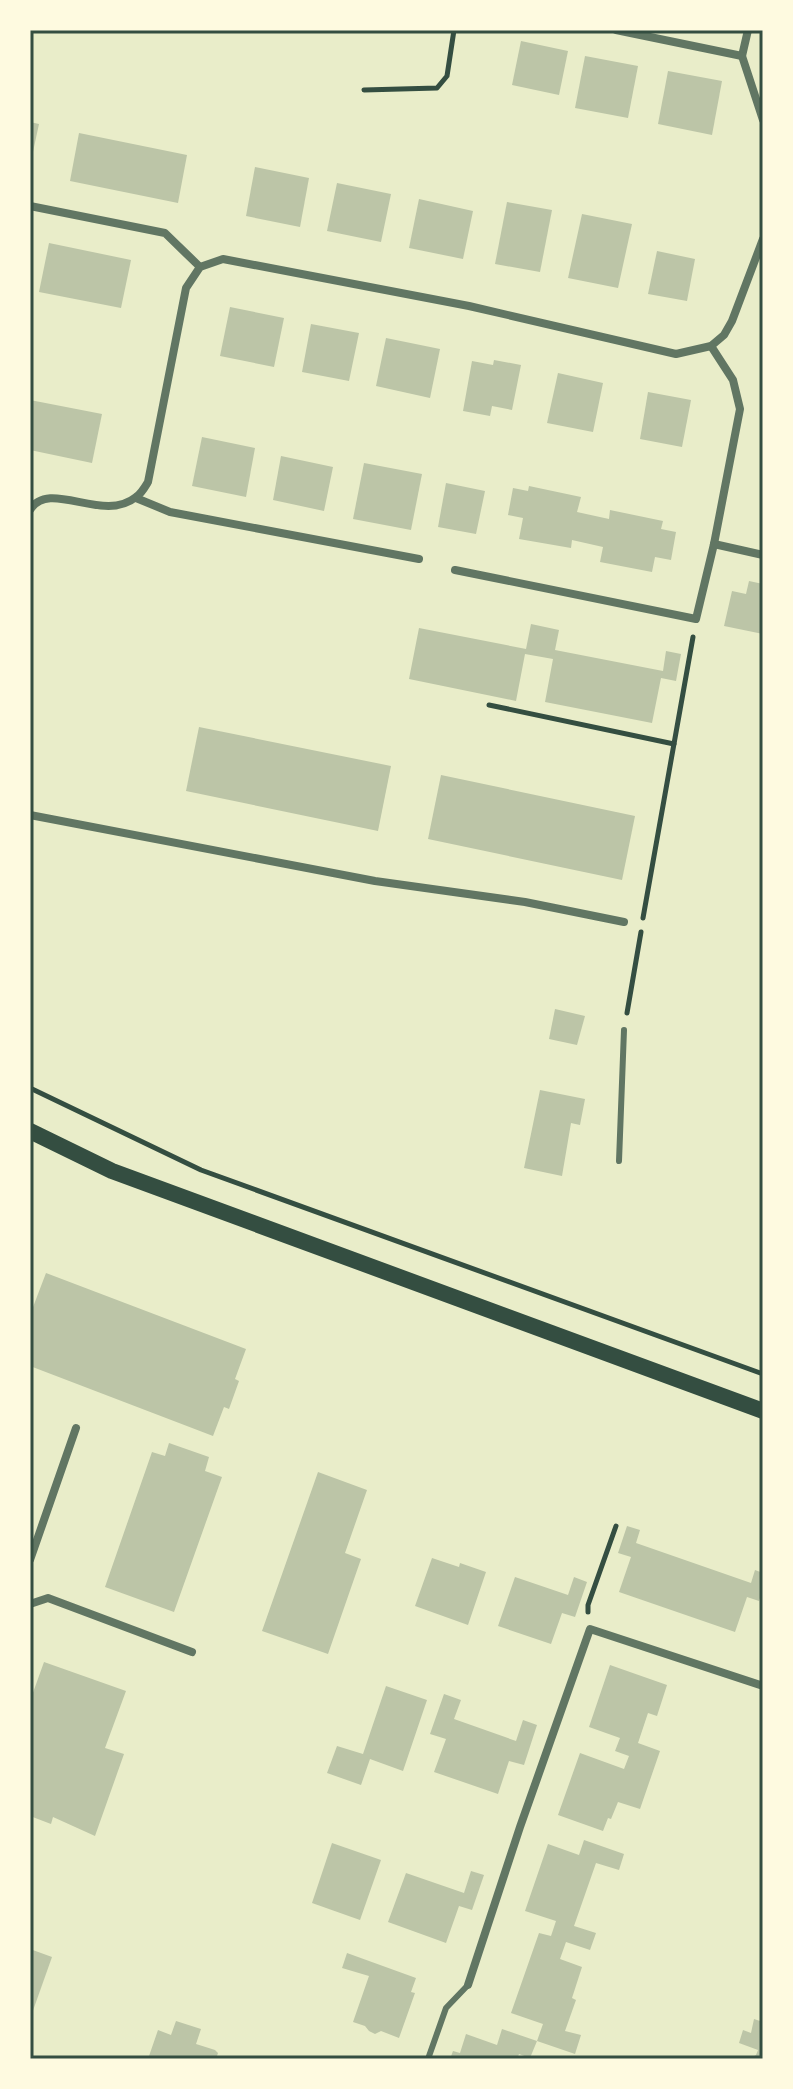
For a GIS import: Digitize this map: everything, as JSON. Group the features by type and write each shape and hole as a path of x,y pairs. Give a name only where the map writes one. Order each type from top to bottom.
{"main road":[{"path":"30,1131 112,1171 763,1411"}],"street":[{"path":"616,30 742,56"},
{"path":"748,30 742,56 763,120"},
{"path":"30,206 165,233 200,267"},
{"path":"32,504 48,497 111,508 136,498 148,482 186,288 200,267 223,259 469,306 676,354 711,346 724,335 763,239"},
{"path":"455,570 696,619 740,409 733,380 711,346"},
{"path":"136,498 170,512 419,559"},
{"path":"714,544 763,555"},
{"path":"30,815 375,881 525,902 624,922"},
{"path":"30,1560 76,1428"},
{"path":"30,1604 48,1598 192,1652"},
{"path":"468,1985 590,1629 763,1686"}],"lane":[{"path":"619,1161 624,1030"},
{"path":"428,2059 446,2008 468,1985"}],"path":[{"path":"364,90 437,88 447,76 454,30"},
{"path":"663,801 696,619"},
{"path":"489,705 674,744"},
{"path":"30,1088 201,1170 763,1374"},
{"path":"590,1629 588,1605 616,1526"}],"building":[{"path":"521,41 568,51 559,95 512,85"},
{"path":"585,56 638,66 628,118 575,108"},
{"path":"668,71 722,81 712,135 658,124"},
{"path":"30,122 39,124 31,161 30,161"},
{"path":"79,133 187,155 178,203 70,181"},
{"path":"255,167 309,178 300,227 246,216"},
{"path":"337,183 391,194 381,242 327,231"},
{"path":"419,199 473,211 463,259 409,248"},
{"path":"507,202 552,210 540,272 495,264"},
{"path":"582,214 632,224 618,288 568,278"},
{"path":"49,243 131,260 121,308 39,292"},
{"path":"657,251 695,259 687,301 648,294"},
{"path":"230,307 284,318 274,367 220,356"},
{"path":"311,324 359,333 349,381 302,372"},
{"path":"386,338 440,349 430,398 376,386"},
{"path":"494,360 521,365 512,410 492,406 490,416 463,411 472,361 493,365"},
{"path":"558,373 603,383 593,432 547,423"},
{"path":"648,392 691,400 682,447 640,439"},
{"path":"30,400 102,414 92,463 30,450"},
{"path":"202,437 255,448 246,497 192,486"},
{"path":"281,456 333,467 324,511 273,500"},
{"path":"364,463 422,474 411,530 353,519"},
{"path":"446,483 485,491 476,534 438,527"},
{"path":"529,486 581,497 577,512 609,519 610,510 663,521 661,529 676,532 671,560 655,557 652,572 600,562 603,547 572,540 571,548 519,539 523,518 508,515 513,488 528,491"},
{"path":"749,581 763,584 763,634 724,626 732,591 746,594"},
{"path":"531,624 559,630 555,650 663,671 666,651 681,654 676,681 661,678 652,723 545,702 553,659 525,654 516,701 409,679 419,628 526,649"},
{"path":"199,727 391,766 378,831 186,791"},
{"path":"441,775 635,816 622,880 428,839"},
{"path":"555,1009 585,1016 577,1045 549,1039"},
{"path":"540,1090 585,1099 580,1125 571,1123 562,1176 524,1168"},
{"path":"46,1273 246,1349 235,1379 239,1381 229,1409 224,1407 213,1436 30,1366 30,1315"},
{"path":"169,1443 209,1457 205,1471 222,1477 174,1612 105,1587 152,1452 165,1456"},
{"path":"318,1472 367,1490 345,1553 361,1559 328,1654 262,1631"},
{"path":"627,1526 640,1530 636,1543 751,1583 755,1570 763,1573 759,1601 747,1597 735,1632 619,1592 631,1557 618,1553"},
{"path":"432,1558 486,1572 468,1625 415,1606"},
{"path":"515,1577 568,1595 574,1577 587,1582 575,1617 562,1613 551,1644 498,1626"},
{"path":"44,1662 126,1691 105,1748 124,1754 95,1836 53,1817 51,1824 30,1816 30,1701"},
{"path":"610,1665 667,1685 657,1716 648,1713 638,1743 660,1751 640,1809 618,1802 603,1831 558,1815 580,1753 624,1769 629,1756 615,1751 620,1738 589,1727"},
{"path":"386,1686 427,1700 403,1771 370,1759 361,1785 327,1773 337,1746 363,1754"},
{"path":"444,1694 461,1700 454,1719 516,1741 523,1720 537,1725 524,1765 509,1761 498,1794 434,1772 446,1739 430,1734"},
{"path":"584,1840 624,1854 619,1870 596,1863 574,1926 596,1933 590,1950 566,1942 560,1959 582,1967 572,1998 576,2000 565,2031 581,2035 575,2054 537,2041 543,2024 511,2013 539,1933 551,1936 556,1921 525,1911 548,1844 579,1855"},
{"path":"332,1843 381,1860 360,1920 312,1903"},
{"path":"471,1871 484,1875 472,1910 459,1906 446,1943 388,1922 406,1873 464,1893"},
{"path":"30,1949 52,1957 30,2019"},
{"path":"347,1953 416,1978 411,1992 415,1993 399,2038 381,2031 375,2034 353,2022 369,1976 342,1968"},
{"path":"754,2019 763,2022 763,2059 749,2059 758,2050 739,2043 743,2030 751,2033"},
{"path":"176,2021 201,2029 196,2044 215,2050 218,2053 216,2059 148,2059 158,2030 171,2035"},
{"path":"502,2029 537,2041 530,2058 519,2054 517,2059 450,2059 453,2051 460,2053 466,2034 497,2045"}]}
